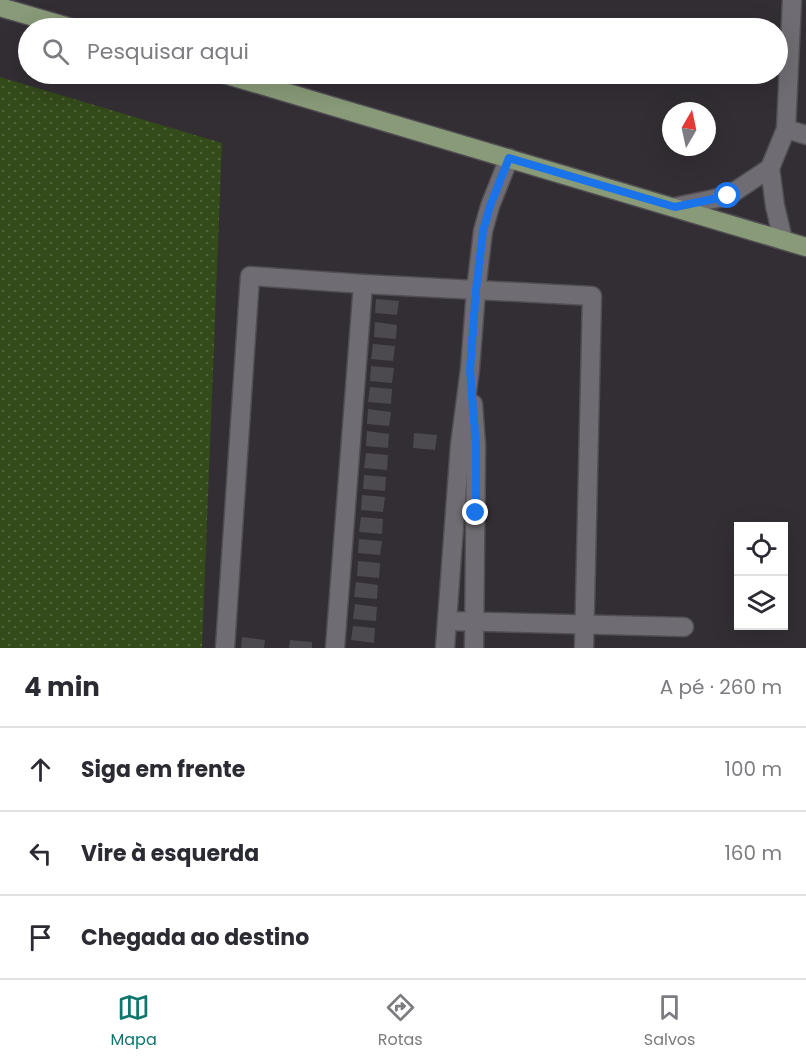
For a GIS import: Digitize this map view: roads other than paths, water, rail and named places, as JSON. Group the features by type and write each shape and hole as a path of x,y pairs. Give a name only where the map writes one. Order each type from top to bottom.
{"main road":[{"path":"0,7 38,18"},
{"path":"258,84 806,247"}],"street":[{"path":"783,240 775,206 770,168 786,129 792,0"},
{"path":"786,129 806,135"},
{"path":"445,648 460,445 470,369 483,231 509,158"},
{"path":"675,207 728,196 770,168"},
{"path":"225,648 250,276 592,296 584,648"},
{"path":"335,648 363,284"},
{"path":"470,369 476,445 474,648"},
{"path":"447,621 684,627"}]}
